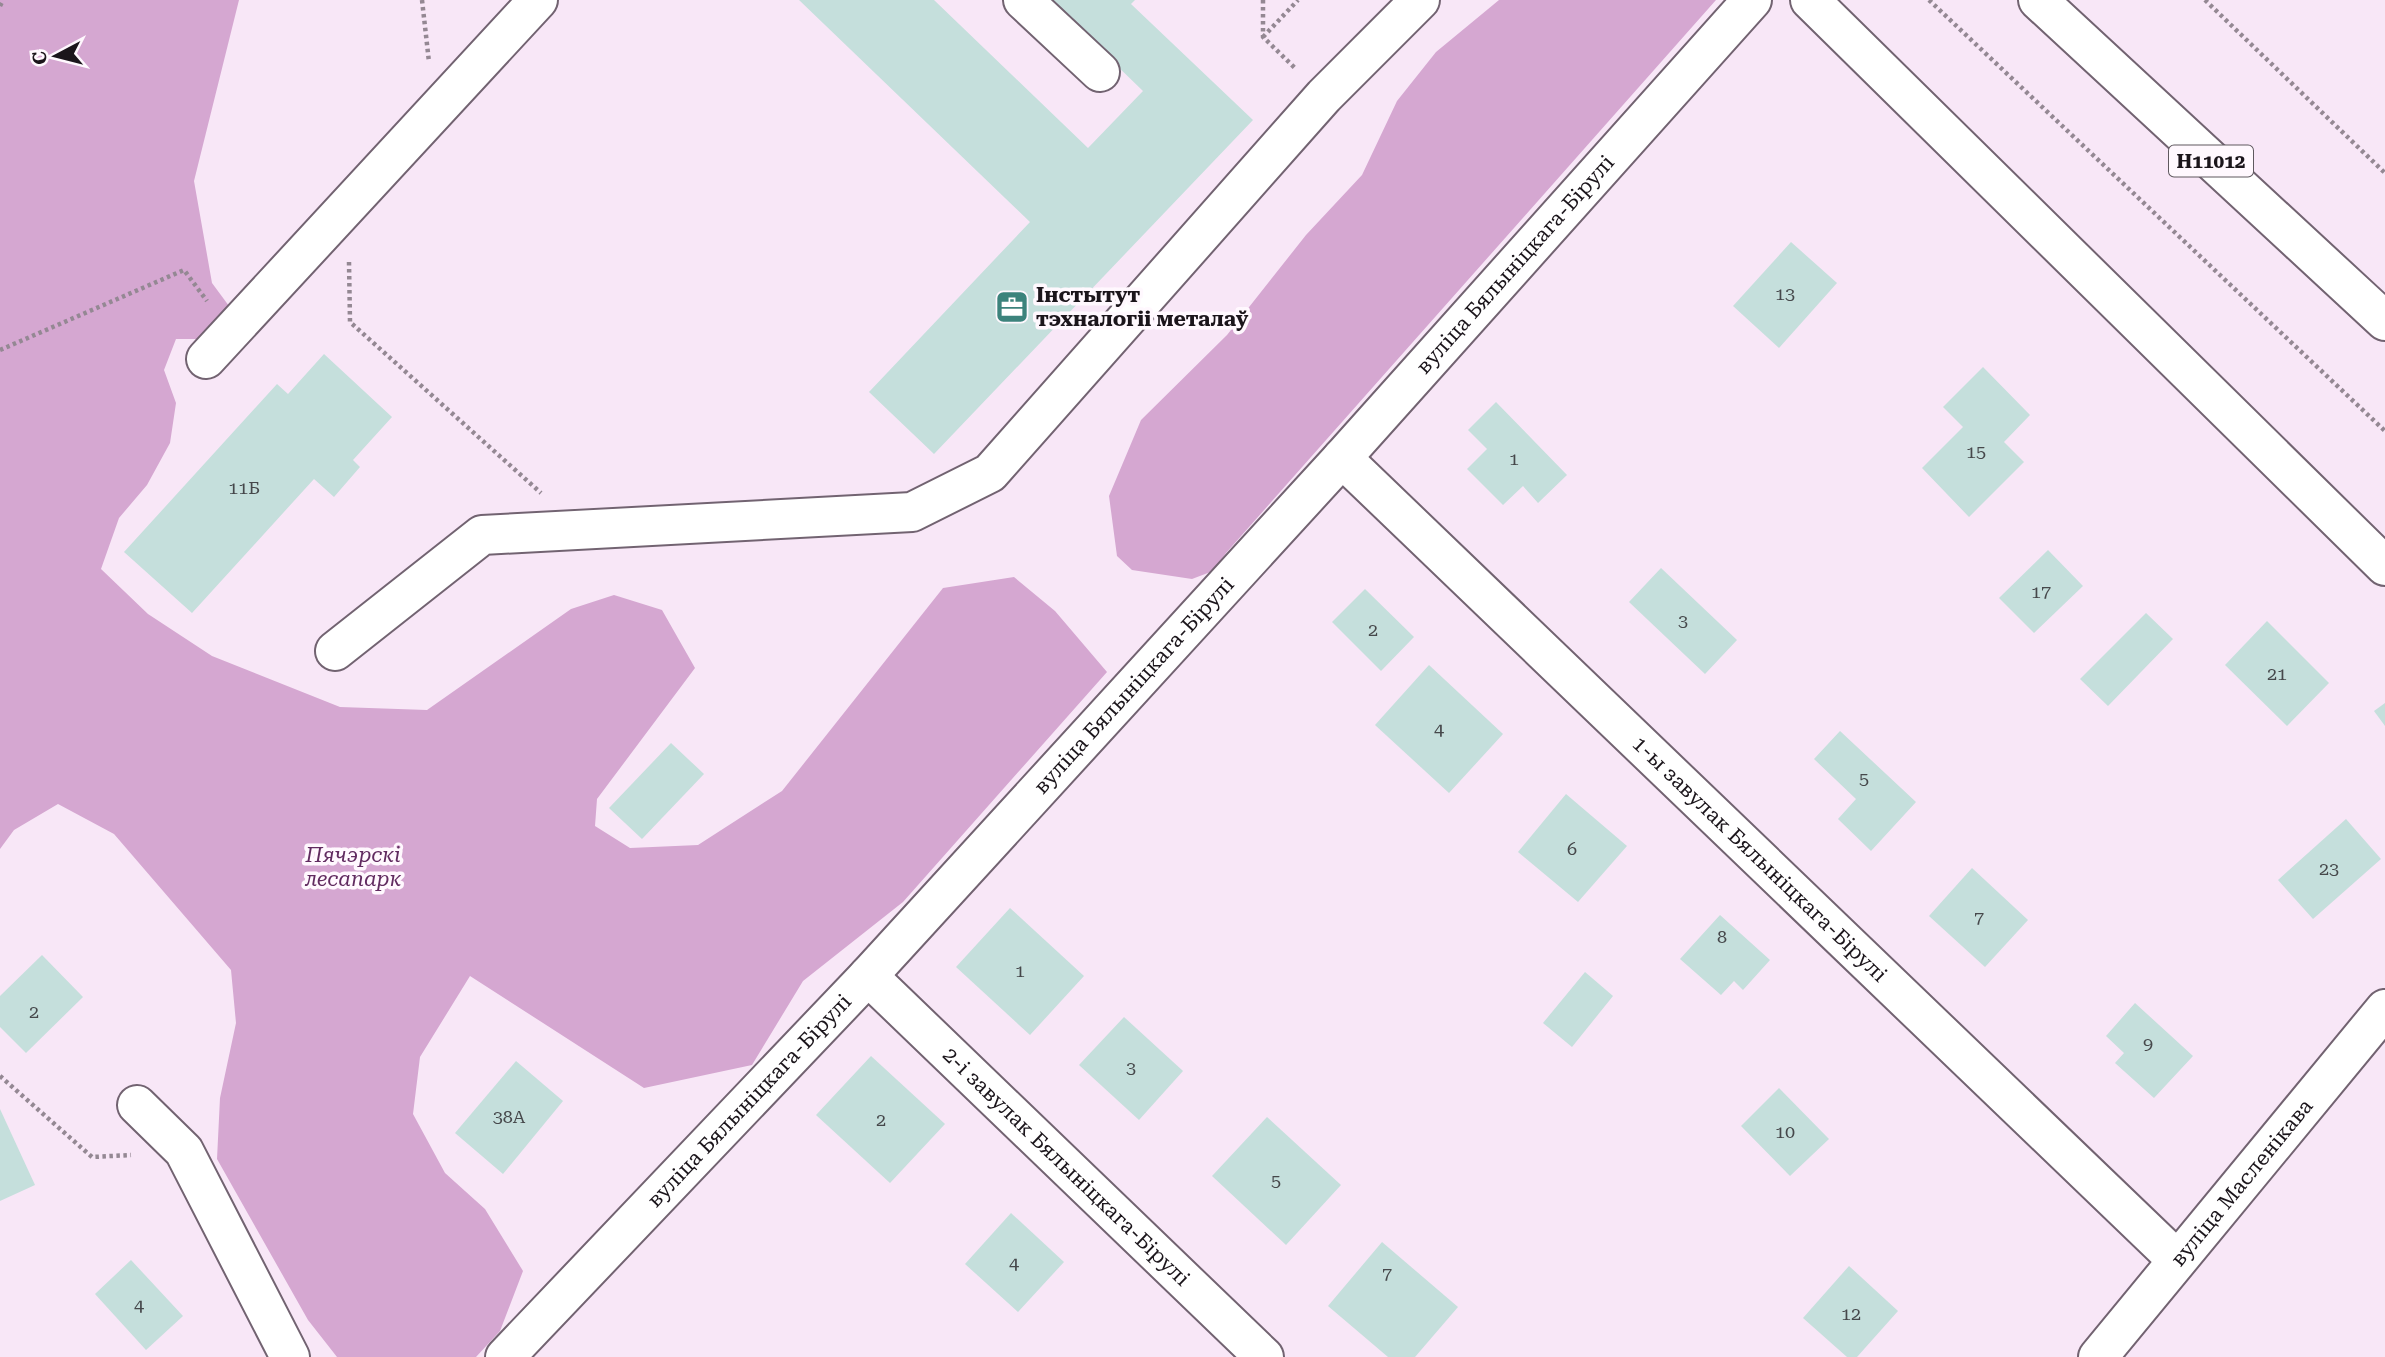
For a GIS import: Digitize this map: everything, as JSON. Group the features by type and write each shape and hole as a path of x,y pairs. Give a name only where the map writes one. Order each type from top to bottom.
{"street":[{"path":"218,346 538,0"},
{"path":"1024,0 1100,72"},
{"path":"335,651 482,535 912,512 990,473 1324,96 1420,0"},
{"name":"вуліца Бялыніцкага-Бірулі","path":"505,1357 868,976 1342,458 1752,0"},
{"path":"1810,0 2385,566"},
{"name":"Н11012","path":"2038,0 2385,321"},
{"name":"1-ы завулак Бялыніцкага-Бірулі","path":"1342,458 2177,1260"},
{"name":"2-і завулак Бялыніцкага-Бірулі","path":"868,976 1264,1357"},
{"name":"вуліца Масленікава","path":"2098,1357 2385,1009"},
{"path":"137,1105 184,1151 290,1357"}],"path":[{"path":"0,6 3,0"},
{"path":"422,0 435,112"},
{"path":"1263,0 1263,37 1324,96"},
{"path":"1263,37 1298,0"},
{"path":"1928,0 2385,431"},
{"path":"2206,0 2385,173"},
{"path":"348,205 350,322 582,530"},
{"path":"0,350 184,270 218,346"},
{"path":"0,1076 92,1157 184,1151"}],"green space":[{"name":"Пячэрскі лесапарк","path":"0,0 239,0 194,181 212,283 229,306 205,339 176,339 164,370 176,403 170,443 147,485 119,518 101,569 148,614 212,656 340,707 427,710 571,609 614,595 662,610 695,668 597,799 595,826 630,848 698,845 782,791 943,588 1014,577 1055,611 1107,672 903,902 803,981 752,1065 644,1088 470,976 420,1057 413,1114 445,1173 485,1209 523,1271 500,1331 476,1357 337,1357 308,1320 217,1159 220,1098 236,1023 231,970 114,834 58,804 14,830 0,849"},
{"path":"1499,0 1716,0 1226,553 1213,571 1192,579 1132,570 1117,556 1109,496 1141,420 1227,335 1306,235 1362,175 1397,101 1436,52"}],"building":[{"name":"Інстытут тэхналогіі металаў","path":"799,0 934,0 1088,148 1143,91 1049,0 1135,0 1131,4 1253,120 934,454 869,392 1030,222"},
{"path":"1791,242 1837,283 1779,348 1733,306"},
{"path":"324,354 392,417 353,460 360,467 334,497 314,479 192,613 124,552 277,384 288,394"},
{"path":"1983,367 2030,415 2004,442 2024,462 1969,517 1922,468 1963,427 1943,407"},
{"path":"1496,402 1567,475 1538,503 1523,486 1503,505 1467,469 1487,449 1468,430"},
{"path":"2048,550 2083,586 2034,633 1999,598"},
{"path":"1661,568 1737,640 1705,674 1629,602"},
{"path":"1365,589 1414,637 1381,671 1332,622"},
{"path":"2146,613 2173,639 2108,706 2080,679"},
{"path":"2267,621 2329,683 2287,726 2225,665"},
{"path":"1429,665 1503,734 1449,793 1375,725"},
{"path":"2385,703 2385,726 2374,711"},
{"path":"1840,731 1916,802 1871,851 1838,819 1856,799 1814,759"},
{"path":"671,743 704,774 642,839 609,808"},
{"path":"1566,794 1627,846 1578,902 1518,852"},
{"path":"2346,819 2381,859 2313,919 2278,880"},
{"path":"1972,868 2028,920 1985,967 1929,916"},
{"path":"1010,908 1084,976 1030,1035 956,967"},
{"path":"1720,915 1770,960 1743,990 1734,981 1721,995 1680,959"},
{"path":"42,955 83,997 26,1053 0,1027 0,996"},
{"path":"1585,972 1613,996 1572,1047 1543,1023"},
{"path":"2135,1003 2193,1056 2154,1098 2115,1063 2124,1053 2106,1036"},
{"path":"1124,1017 1183,1071 1139,1120 1079,1065"},
{"path":"871,1056 945,1124 890,1183 816,1115"},
{"path":"516,1061 563,1101 503,1174 455,1133"},
{"path":"1779,1088 1829,1139 1790,1176 1741,1126"},
{"path":"0,1109 35,1185 0,1201"},
{"path":"1267,1117 1341,1185 1286,1245 1212,1176"},
{"path":"1011,1213 1064,1262 1018,1312 965,1264"},
{"path":"1382,1242 1458,1307 1415,1357 1388,1357 1328,1306"},
{"path":"131,1260 183,1316 146,1350 95,1294"},
{"path":"1849,1266 1898,1311 1857,1357 1847,1357 1803,1318"}],"place":[{"name":"Інстытут тэхналогіі металаў","path":"1012,307"}]}
